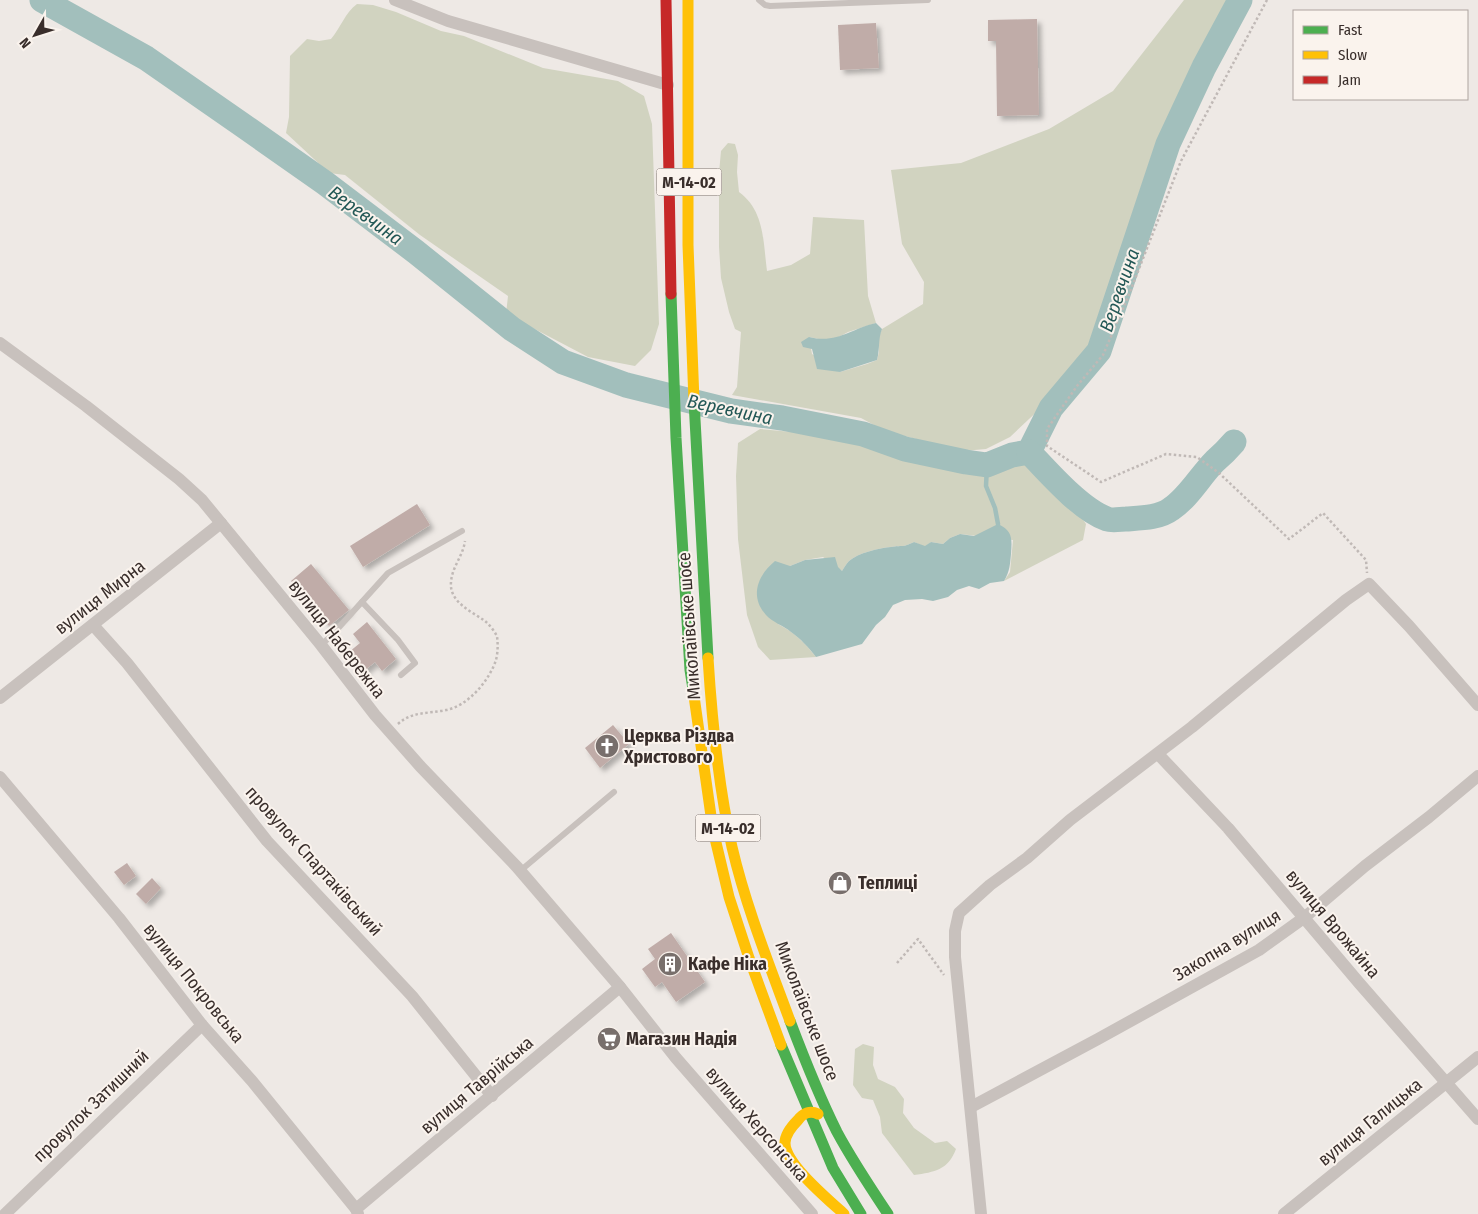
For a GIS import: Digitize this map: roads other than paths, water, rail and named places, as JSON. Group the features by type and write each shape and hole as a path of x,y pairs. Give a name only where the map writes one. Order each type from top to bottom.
{"main road":[{"name":"Миколаївське шосе","path":"666,0 669,242 676,438 690,670 713,830 729,897 777,1036 833,1168 861,1214"},
{"name":"Миколаївське шосе","path":"688,0 688,243 696,447 708,668 720,780 728,829 740,877 766,958 820,1094 849,1153 888,1214"},
{"path":"844,1214 790,1160 784,1145 792,1126 801,1116 808,1112 817,1112 845,1166 881,1214"}],"street":[{"path":"395,0 448,21 668,85"},
{"name":"вулиця Набережна","path":"0,343 86,406 179,479 202,500 390,731 520,871 620,987"},
{"name":"вулиця Мирна","path":"0,698 221,523"},
{"path":"981,1214 955,957 955,931 959,912 990,885 1027,858 1070,820 1158,754 1346,600 1369,584 1409,626 1478,705"},
{"name":"провулок Спартаківський","path":"93,625 127,663 267,841 412,996 492,1096"},
{"name":"вулиця Врожайна","path":"1158,754 1228,828 1360,984 1478,1119"},
{"name":"Закопна вулиця","path":"971,1107 1252,954 1304,917 1478,776"},
{"name":"вулиця Покровська","path":"0,777 119,918 202,1025 252,1081 357,1212"},
{"name":"вулиця Таврійська","path":"357,1212 620,987"},
{"name":"вулиця Херсонська","path":"620,987 676,1058 812,1214"},
{"name":"провулок Затишний","path":"5,1214 202,1025"},
{"name":"вулиця Галицька","path":"1284,1214 1478,1058"}],"lane":[{"path":"759,0 765,5 770,6 928,0"},
{"path":"321,645 388,573 462,531"},
{"path":"362,602 398,640 415,664 401,675"},
{"path":"520,871 614,792"}],"water":[{"path":"876,323 882,329 877,360 840,372 817,369 812,349 803,347 801,342 809,337 828,339 836,337"},
{"path":"998,524 1009,533 1011,540 1009,568 1004,581 990,583 979,589 969,586 957,590 948,597 933,601 922,599 905,600 893,605 862,644 816,657 798,637 766,615 758,601 757,593 760,579 775,561 790,566 805,560 835,557 838,567 842,571 853,558 869,551 904,546 914,542 925,546 931,542 943,544 950,538 960,534 974,536"}],"waterway":[{"name":"Веревчина","path":"42,0 146,58 241,124 325,183 416,252 512,329 563,362 626,385 731,411 782,418 863,434 905,449 987,465 1012,455 1029,452 1051,408 1099,351 1168,144 1204,67 1240,0"},
{"path":"1029,452 1055,480 1087,508 1107,519 1114,520 1150,517 1171,509 1183,499 1234,442"},
{"path":"987,465 986,486 995,508 998,524"}],"place":[{"name":"Церква Різдва Христового","path":"607,746"},
{"name":"Теплиці","path":"840,883"},
{"name":"Кафе Ніка","path":"670,964"},
{"name":"Магазин Надія","path":"609,1039"}]}
